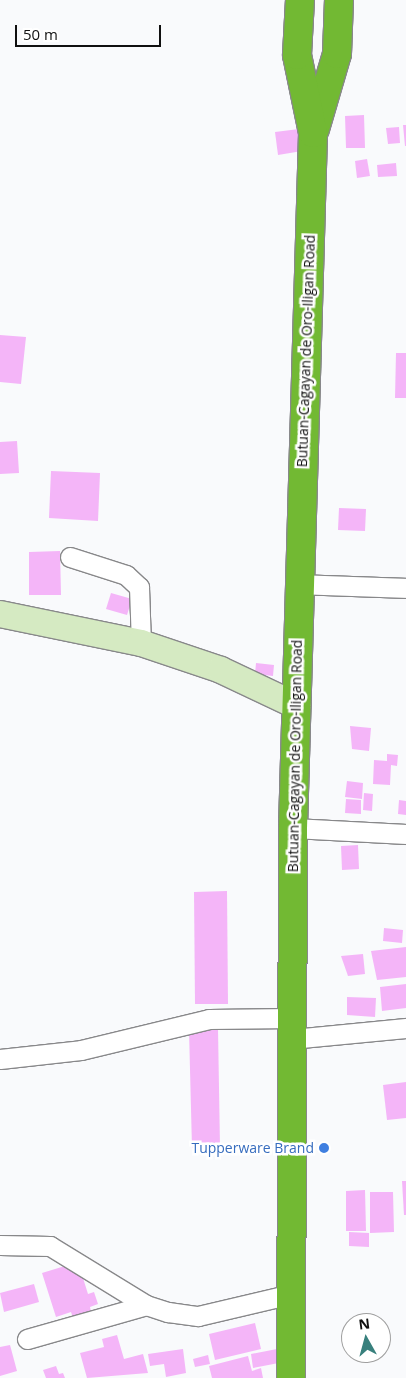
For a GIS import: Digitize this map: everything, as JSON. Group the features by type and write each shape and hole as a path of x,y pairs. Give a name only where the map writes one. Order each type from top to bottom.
{"highway":[{"name":"Butuan-Cagayan de Oro-Iligan Road","path":"291,1378 293,828 298,584 313,133 297,55 300,0"},
{"name":"Butuan-Cagayan de Oro-Iligan Road","path":"313,133 337,54 339,0"}],"street":[{"path":"70,558 126,576 139,587 141,643"},
{"path":"298,584 406,588"},
{"path":"0,614 141,643 221,670 297,706"},
{"path":"293,828 406,834"},
{"path":"0,1059 80,1050 209,1019 292,1029 406,1028"},
{"path":"0,1244 50,1246 146,1305 198,1316 292,1294"},
{"path":"26,1339 146,1305"}],"building":[{"path":"364,115 365,148 346,148 345,116"},
{"path":"403,125 406,125 406,146 405,146"},
{"path":"399,127 400,143 388,144 386,128"},
{"path":"299,129 302,151 278,155 275,132"},
{"path":"367,159 370,176 357,178 355,161"},
{"path":"396,163 397,176 378,177 377,165"},
{"path":"0,335 26,337 21,384 0,382"},
{"path":"396,353 406,353 406,398 395,398"},
{"path":"17,441 19,473 0,474 0,442"},
{"path":"51,471 100,473 98,521 49,518"},
{"path":"339,508 366,509 365,531 338,530"},
{"path":"60,551 61,595 29,595 29,552"},
{"path":"111,593 132,599 127,615 106,609"},
{"path":"256,663 274,665 273,676 255,674"},
{"path":"350,726 371,728 369,751 352,749"},
{"path":"387,754 398,755 397,766 391,765 390,785 373,784 374,760 387,761"},
{"path":"347,781 363,783 362,799 345,797"},
{"path":"364,793 373,794 372,811 363,810"},
{"path":"346,799 361,800 361,814 345,813"},
{"path":"399,800 406,801 406,815 398,814"},
{"path":"358,845 359,869 342,870 341,846"},
{"path":"227,891 228,1004 195,1004 194,892"},
{"path":"384,928 403,930 402,943 383,941"},
{"path":"406,947 406,977 377,980 371,951"},
{"path":"363,954 365,974 348,976 341,956"},
{"path":"406,984 406,1008 382,1011 380,987"},
{"path":"347,997 376,998 375,1017 347,1015"},
{"path":"218,1029 220,1147 192,1148 189,1030"},
{"path":"406,1082 406,1118 387,1120 383,1085"},
{"path":"402,1181 406,1181 406,1215 404,1215"},
{"path":"365,1190 366,1231 346,1231 346,1191"},
{"path":"370,1192 393,1192 394,1232 370,1233"},
{"path":"349,1232 369,1233 369,1247 349,1246"},
{"path":"78,1262 88,1294 94,1292 98,1304 90,1307 91,1312 73,1318 71,1312 56,1317 42,1273"},
{"path":"34,1284 39,1302 4,1312 0,1293"},
{"path":"255,1323 261,1349 215,1360 209,1334"},
{"path":"117,1335 124,1359 143,1354 148,1373 87,1378 80,1353 104,1347 102,1339"},
{"path":"10,1345 17,1371 0,1376 0,1347"},
{"path":"282,1348 284,1362 253,1368 251,1354"},
{"path":"183,1349 186,1373 166,1377 164,1364 150,1366 148,1354"},
{"path":"208,1355 210,1364 195,1367 193,1359"},
{"path":"248,1356 252,1371 261,1368 263,1378 212,1378 209,1366"},
{"path":"56,1366 59,1374 63,1373 65,1378 46,1378 43,1370"}],"place":[{"name":"Tupperware Brand","path":"324,1148"}]}
